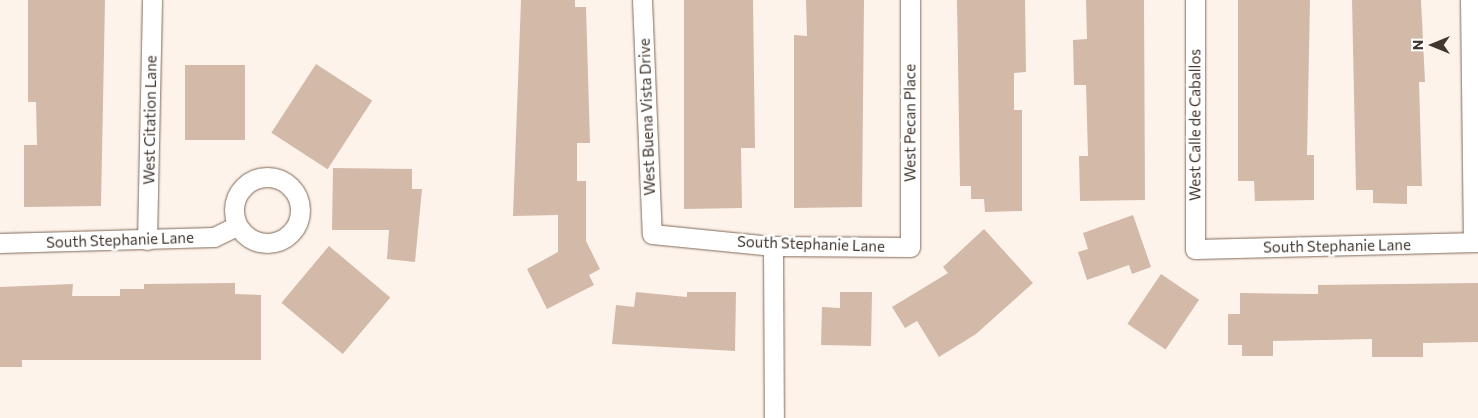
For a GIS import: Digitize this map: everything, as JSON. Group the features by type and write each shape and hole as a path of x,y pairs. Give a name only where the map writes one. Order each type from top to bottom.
{"street":[{"name":"West Citation Lane","path":"147,240 152,0"},
{"name":"West Buena Vista Drive","path":"642,0 652,234"},
{"name":"West Pecan Place","path":"910,0 910,247"},
{"name":"West Calle de Caballos","path":"1195,0 1195,249"},
{"path":"1470,0 1476,242"},
{"name":"South Stephanie Lane","path":"0,243 214,237 237,226"},
{"name":"South Stephanie Lane","path":"652,234 773,246 910,247"},
{"name":"South Stephanie Lane","path":"1195,249 1476,242"},
{"path":"773,246 774,418"}],"building":[{"path":"28,0 105,0 101,206 24,207 24,145 37,145 36,102 28,102"},
{"path":"521,0 575,0 575,7 586,7 590,143 577,143 577,181 586,181 586,241 600,269 589,275 594,285 547,309 527,269 558,252 558,215 513,216"},
{"path":"684,0 753,0 755,148 741,148 742,208 684,209"},
{"path":"806,0 864,0 862,207 794,208 794,35 807,36"},
{"path":"957,0 1025,0 1026,72 1014,73 1014,110 1022,110 1022,211 985,212 984,199 971,199 971,186 960,186"},
{"path":"1086,0 1144,0 1145,200 1080,201 1079,156 1088,156 1086,85 1074,85 1073,40 1087,39"},
{"path":"1238,0 1310,0 1307,155 1314,155 1314,200 1255,201 1254,181 1238,181"},
{"path":"1352,0 1421,0 1425,82 1419,82 1422,186 1407,186 1407,204 1373,203 1373,190 1356,190"},
{"path":"316,64 372,100 328,169 271,133"},
{"path":"185,65 245,65 245,140 185,140"},
{"path":"333,168 412,169 412,189 422,189 415,262 387,259 389,230 332,230"},
{"path":"1133,215 1151,267 1132,274 1129,265 1087,280 1078,252 1088,249 1083,233"},
{"path":"984,229 1033,283 976,334 939,357 917,321 905,328 892,307 948,273 943,267"},
{"path":"329,246 390,297 343,354 281,303"},
{"path":"1161,274 1199,300 1166,349 1127,324"},
{"path":"235,283 235,294 261,295 261,360 22,360 22,367 0,367 0,287 73,284 72,296 120,296 120,289 144,289 144,284"},
{"path":"1478,283 1478,342 1423,343 1423,357 1372,357 1372,339 1273,341 1273,356 1242,356 1242,345 1228,345 1228,314 1240,314 1240,293 1318,294 1318,285"},
{"path":"636,292 687,297 687,292 736,292 735,351 612,344 616,305 634,307"},
{"path":"840,292 872,292 871,346 821,345 822,307 840,308"}]}
